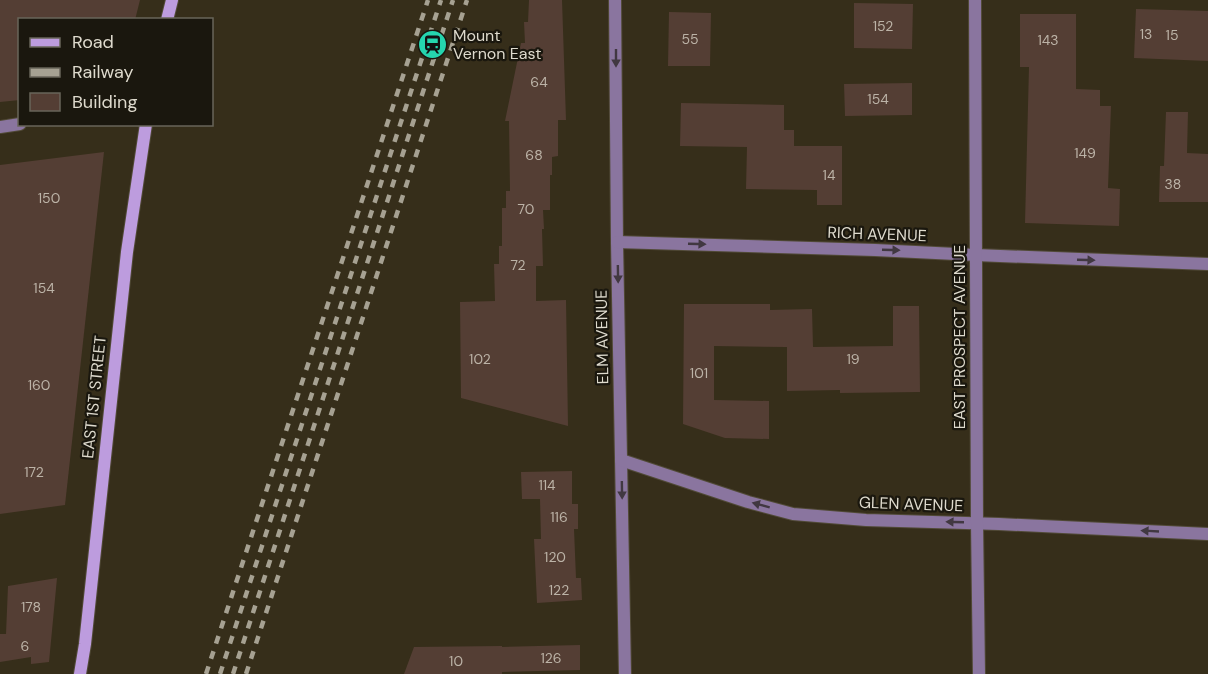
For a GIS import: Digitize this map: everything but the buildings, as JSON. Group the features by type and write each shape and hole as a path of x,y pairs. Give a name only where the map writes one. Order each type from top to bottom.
{"main road":[{"path":"168,18 172,0"},
{"name":"EAST 1ST STREET","path":"80,674 126,252 146,126"}],"street":[{"name":"ELM AVENUE","path":"615,0 625,674"},
{"name":"EAST PROSPECT AVENUE","path":"975,0 979,674"},
{"path":"0,127 18,124"},
{"name":"RICH AVENUE","path":"617,242 1208,264"},
{"name":"GLEN AVENUE","path":"621,460 748,502 793,514 866,520 1208,534"}],"railway":[{"path":"206,674 428,0"},
{"path":"220,674 441,0"},
{"path":"233,674 453,0"},
{"path":"246,674 467,0"}],"place":[{"name":"Mount Vernon East","path":"432,44"}]}
